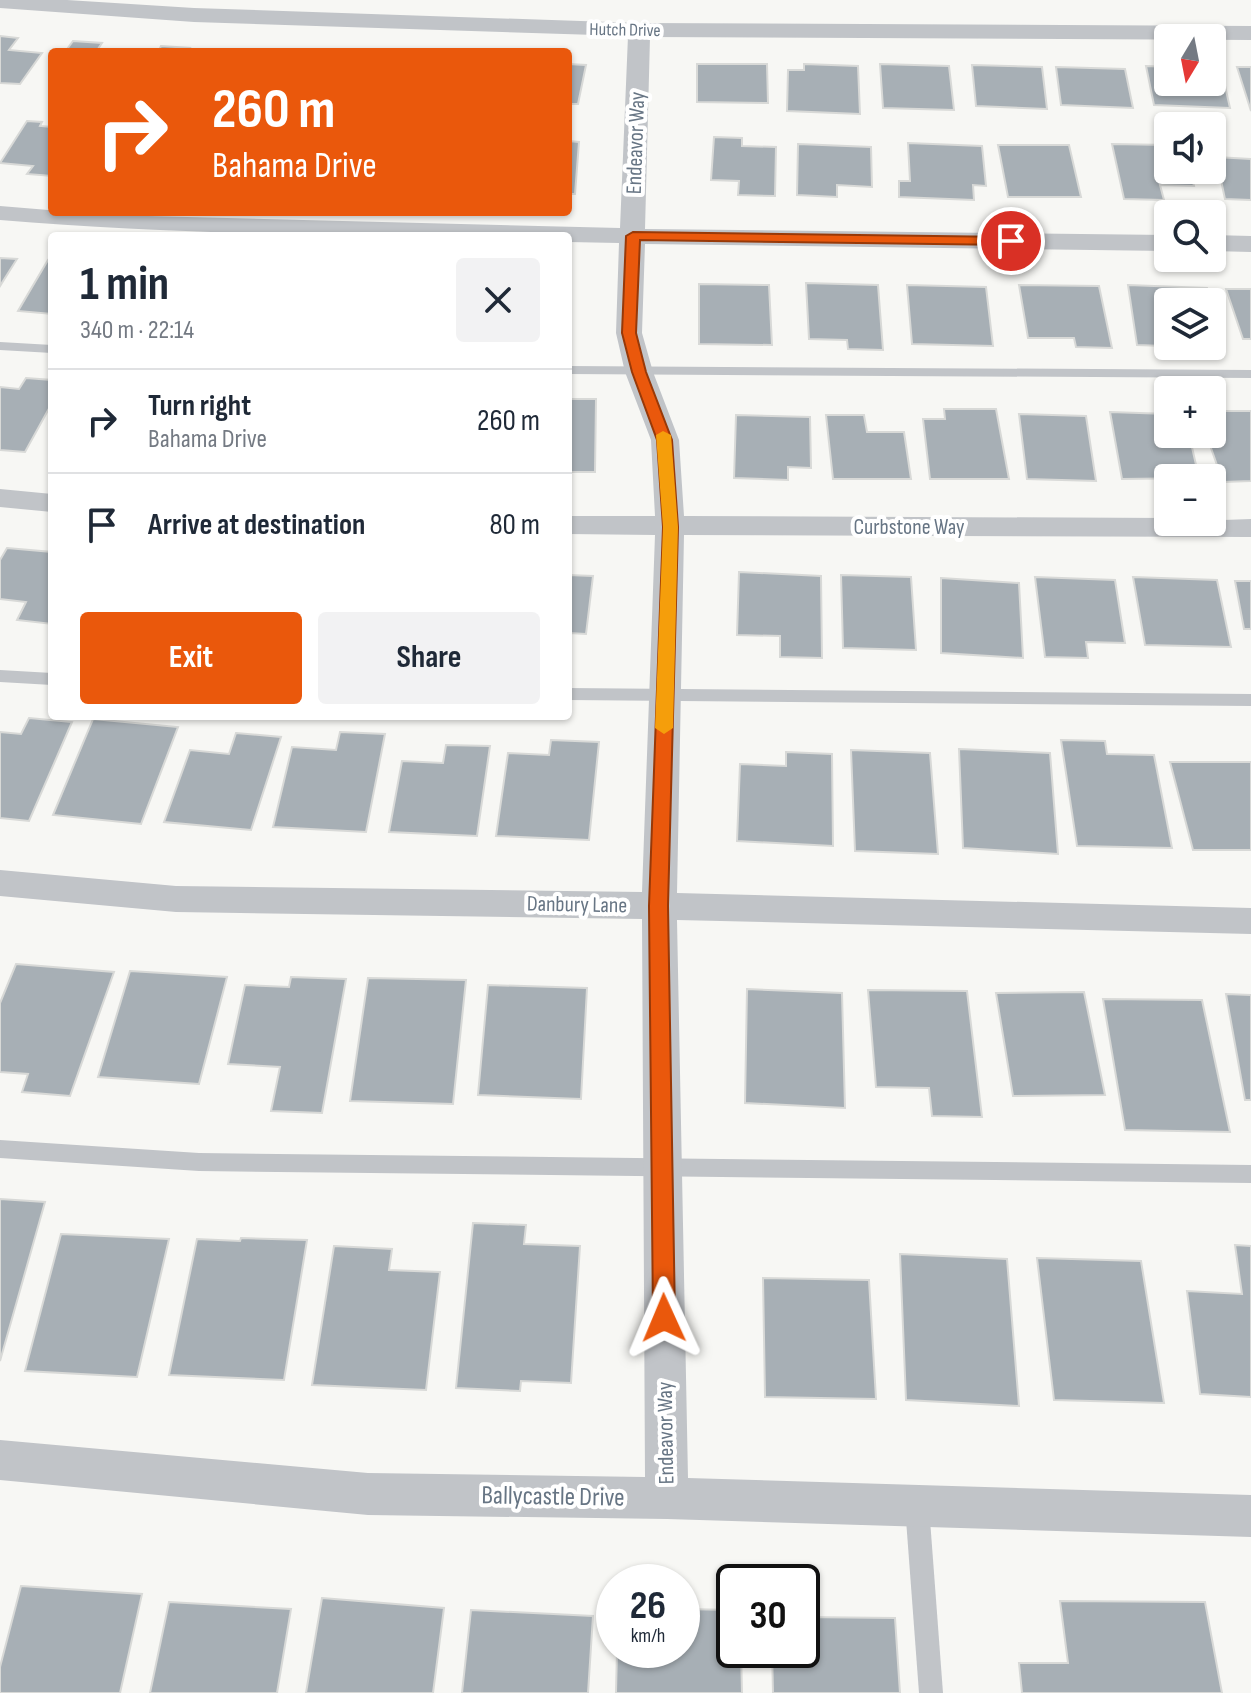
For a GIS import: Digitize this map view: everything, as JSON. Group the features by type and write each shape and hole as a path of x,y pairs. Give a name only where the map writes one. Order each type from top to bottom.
{"street":[{"name":"Hutch Drive","path":"0,2 209,16 639,30 1251,33"},
{"name":"Endeavor Way","path":"639,30 629,333 639,372 665,440 670,527 659,906 667,1498"},
{"path":"0,213 109,222 483,232"},
{"path":"572,234 1154,243"},
{"path":"1226,243 1251,244"},
{"path":"0,498 48,503"},
{"name":"Curbstone Way","path":"572,525 1251,528"},
{"name":"Danbury Lane","path":"0,883 176,899 659,906 1251,921"},
{"name":"Ballycastle Drive","path":"0,1460 368,1494 667,1498 1251,1516"}],"lane":[{"path":"0,346 48,349"},
{"path":"572,370 1251,374"},
{"path":"0,676 48,679"},
{"path":"572,694 1251,700"},
{"path":"0,1149 199,1162 1251,1174"},
{"path":"917,1506 931,1693"}],"building":[{"path":"0,36 18,38 9,50 42,53 20,84 0,83"},
{"path":"73,41 102,43 99,48 68,48"},
{"path":"572,64 586,65 578,104 572,104"},
{"path":"697,64 767,64 768,103 697,102"},
{"path":"804,64 858,66 860,114 787,111 788,70 804,70"},
{"path":"880,64 949,66 954,110 883,108"},
{"path":"972,65 1042,67 1047,109 976,106"},
{"path":"1146,66 1154,66 1154,96 1226,96 1226,90 1230,108 1154,105"},
{"path":"1056,67 1125,69 1133,108 1061,105"},
{"path":"1237,67 1251,67 1251,111"},
{"path":"27,121 42,122 40,126 48,127 48,176 27,174 33,166 0,163"},
{"path":"714,137 742,138 742,146 776,147 775,196 738,195 739,181 711,180"},
{"path":"572,141 579,142 575,194 572,194"},
{"path":"908,143 982,146 986,186 973,185 974,200 899,197 899,181 910,181"},
{"path":"798,144 871,147 872,187 837,185 837,197 797,195"},
{"path":"1112,144 1154,145 1154,184 1194,186 1160,185 1164,200 1124,199"},
{"path":"998,145 1069,145 1081,197 1008,197"},
{"path":"1226,158 1251,159 1251,200 1225,199 1222,184 1226,184"},
{"path":"0,258 17,259 0,286"},
{"path":"48,260 48,314 18,311"},
{"path":"806,283 878,285 883,350 848,349 847,340 809,339"},
{"path":"699,284 769,285 772,345 699,344"},
{"path":"907,285 986,287 993,346 912,344"},
{"path":"1019,285 1099,286 1112,348 1076,347 1074,338 1028,338"},
{"path":"1128,285 1207,288 1154,288 1154,346 1137,345"},
{"path":"1226,289 1251,289 1251,339 1243,339"},
{"path":"26,378 48,380 48,410 25,452 0,450 0,387 19,389"},
{"path":"572,399 596,399 595,472 572,472"},
{"path":"944,409 996,409 1009,479 930,479 923,419 945,419"},
{"path":"1226,411 1251,411 1251,481 1226,482 1226,464 1217,464 1211,448 1226,448"},
{"path":"1110,412 1154,414 1154,448 1192,448 1196,464 1154,464 1154,479 1122,479"},
{"path":"1019,414 1086,416 1096,481 1027,479"},
{"path":"736,415 810,417 811,468 788,467 788,480 734,478"},
{"path":"826,415 864,415 867,432 904,432 911,479 833,479"},
{"path":"7,548 48,552 48,624 17,620 26,602 0,599 0,560"},
{"path":"739,572 821,576 822,658 780,657 780,636 737,635"},
{"path":"572,575 593,576 586,634 572,633"},
{"path":"841,575 911,577 916,650 843,648"},
{"path":"1035,577 1115,580 1125,643 1086,642 1088,658 1045,657"},
{"path":"1133,577 1217,580 1231,647 1145,645"},
{"path":"941,578 1019,583 1023,658 941,653"},
{"path":"1235,581 1251,581 1251,629 1244,629"},
{"path":"29,718 72,722 29,821 0,818 0,732 21,734"},
{"path":"93,720 178,727 141,824 53,815"},
{"path":"340,732 385,734 366,832 273,827 292,747 336,750"},
{"path":"236,733 281,737 251,830 164,822 190,750 229,754"},
{"path":"551,740 599,742 589,840 496,836 508,753 549,755"},
{"path":"1061,740 1105,741 1107,754 1154,755 1172,848 1077,846"},
{"path":"446,745 490,746 477,836 389,832 402,761 443,763"},
{"path":"959,749 1050,753 1058,854 963,848"},
{"path":"851,750 930,753 938,854 855,851"},
{"path":"786,752 832,754 833,846 737,841 740,764 786,766"},
{"path":"1170,762 1251,762 1251,850 1193,850"},
{"path":"16,964 114,972 70,1096 22,1092 28,1074 0,1072 0,1003"},
{"path":"130,971 227,977 199,1084 98,1077"},
{"path":"291,977 346,979 322,1113 271,1111 280,1067 228,1064 245,985 289,987"},
{"path":"368,978 466,980 453,1104 350,1101"},
{"path":"488,985 587,988 581,1099 478,1095"},
{"path":"747,989 842,993 845,1108 745,1103"},
{"path":"868,990 967,991 982,1117 932,1116 929,1088 876,1087"},
{"path":"1084,992 1105,1095 1013,1096 996,993"},
{"path":"1226,994 1251,995 1251,1100 1245,1100"},
{"path":"1103,999 1202,1000 1230,1132 1125,1130"},
{"path":"0,1199 45,1202 0,1361"},
{"path":"473,1223 526,1225 524,1244 580,1246 571,1383 521,1381 520,1391 456,1388"},
{"path":"61,1234 169,1239 137,1377 25,1371"},
{"path":"241,1238 307,1240 284,1380 169,1375 197,1239 240,1241"},
{"path":"1235,1245 1251,1246 1251,1397 1200,1394 1187,1291 1242,1294"},
{"path":"334,1246 392,1249 389,1270 440,1272 426,1390 312,1385"},
{"path":"900,1254 1007,1259 1019,1406 906,1400"},
{"path":"1037,1258 1141,1261 1164,1403 1054,1400"},
{"path":"763,1278 869,1280 876,1399 765,1397"},
{"path":"21,1586 142,1594 120,1693 0,1693 0,1667"},
{"path":"322,1598 444,1608 433,1693 306,1693"},
{"path":"1060,1601 1205,1602 1222,1693 1022,1693 1019,1663 1068,1663"},
{"path":"169,1602 291,1609 277,1693 150,1693"},
{"path":"700,1609 716,1610 716,1668 741,1668 742,1693 616,1693 617,1668 700,1668"},
{"path":"471,1610 593,1616 588,1693 462,1693"},
{"path":"820,1617 895,1618 900,1693 773,1693 772,1668 820,1668"}],"slow traffic":[{"path":"663,435 670,527 664,728"}],"route":[{"path":"664,1318 659,906 670,527 665,440 639,372 629,333 633,236 1011,241"}]}
